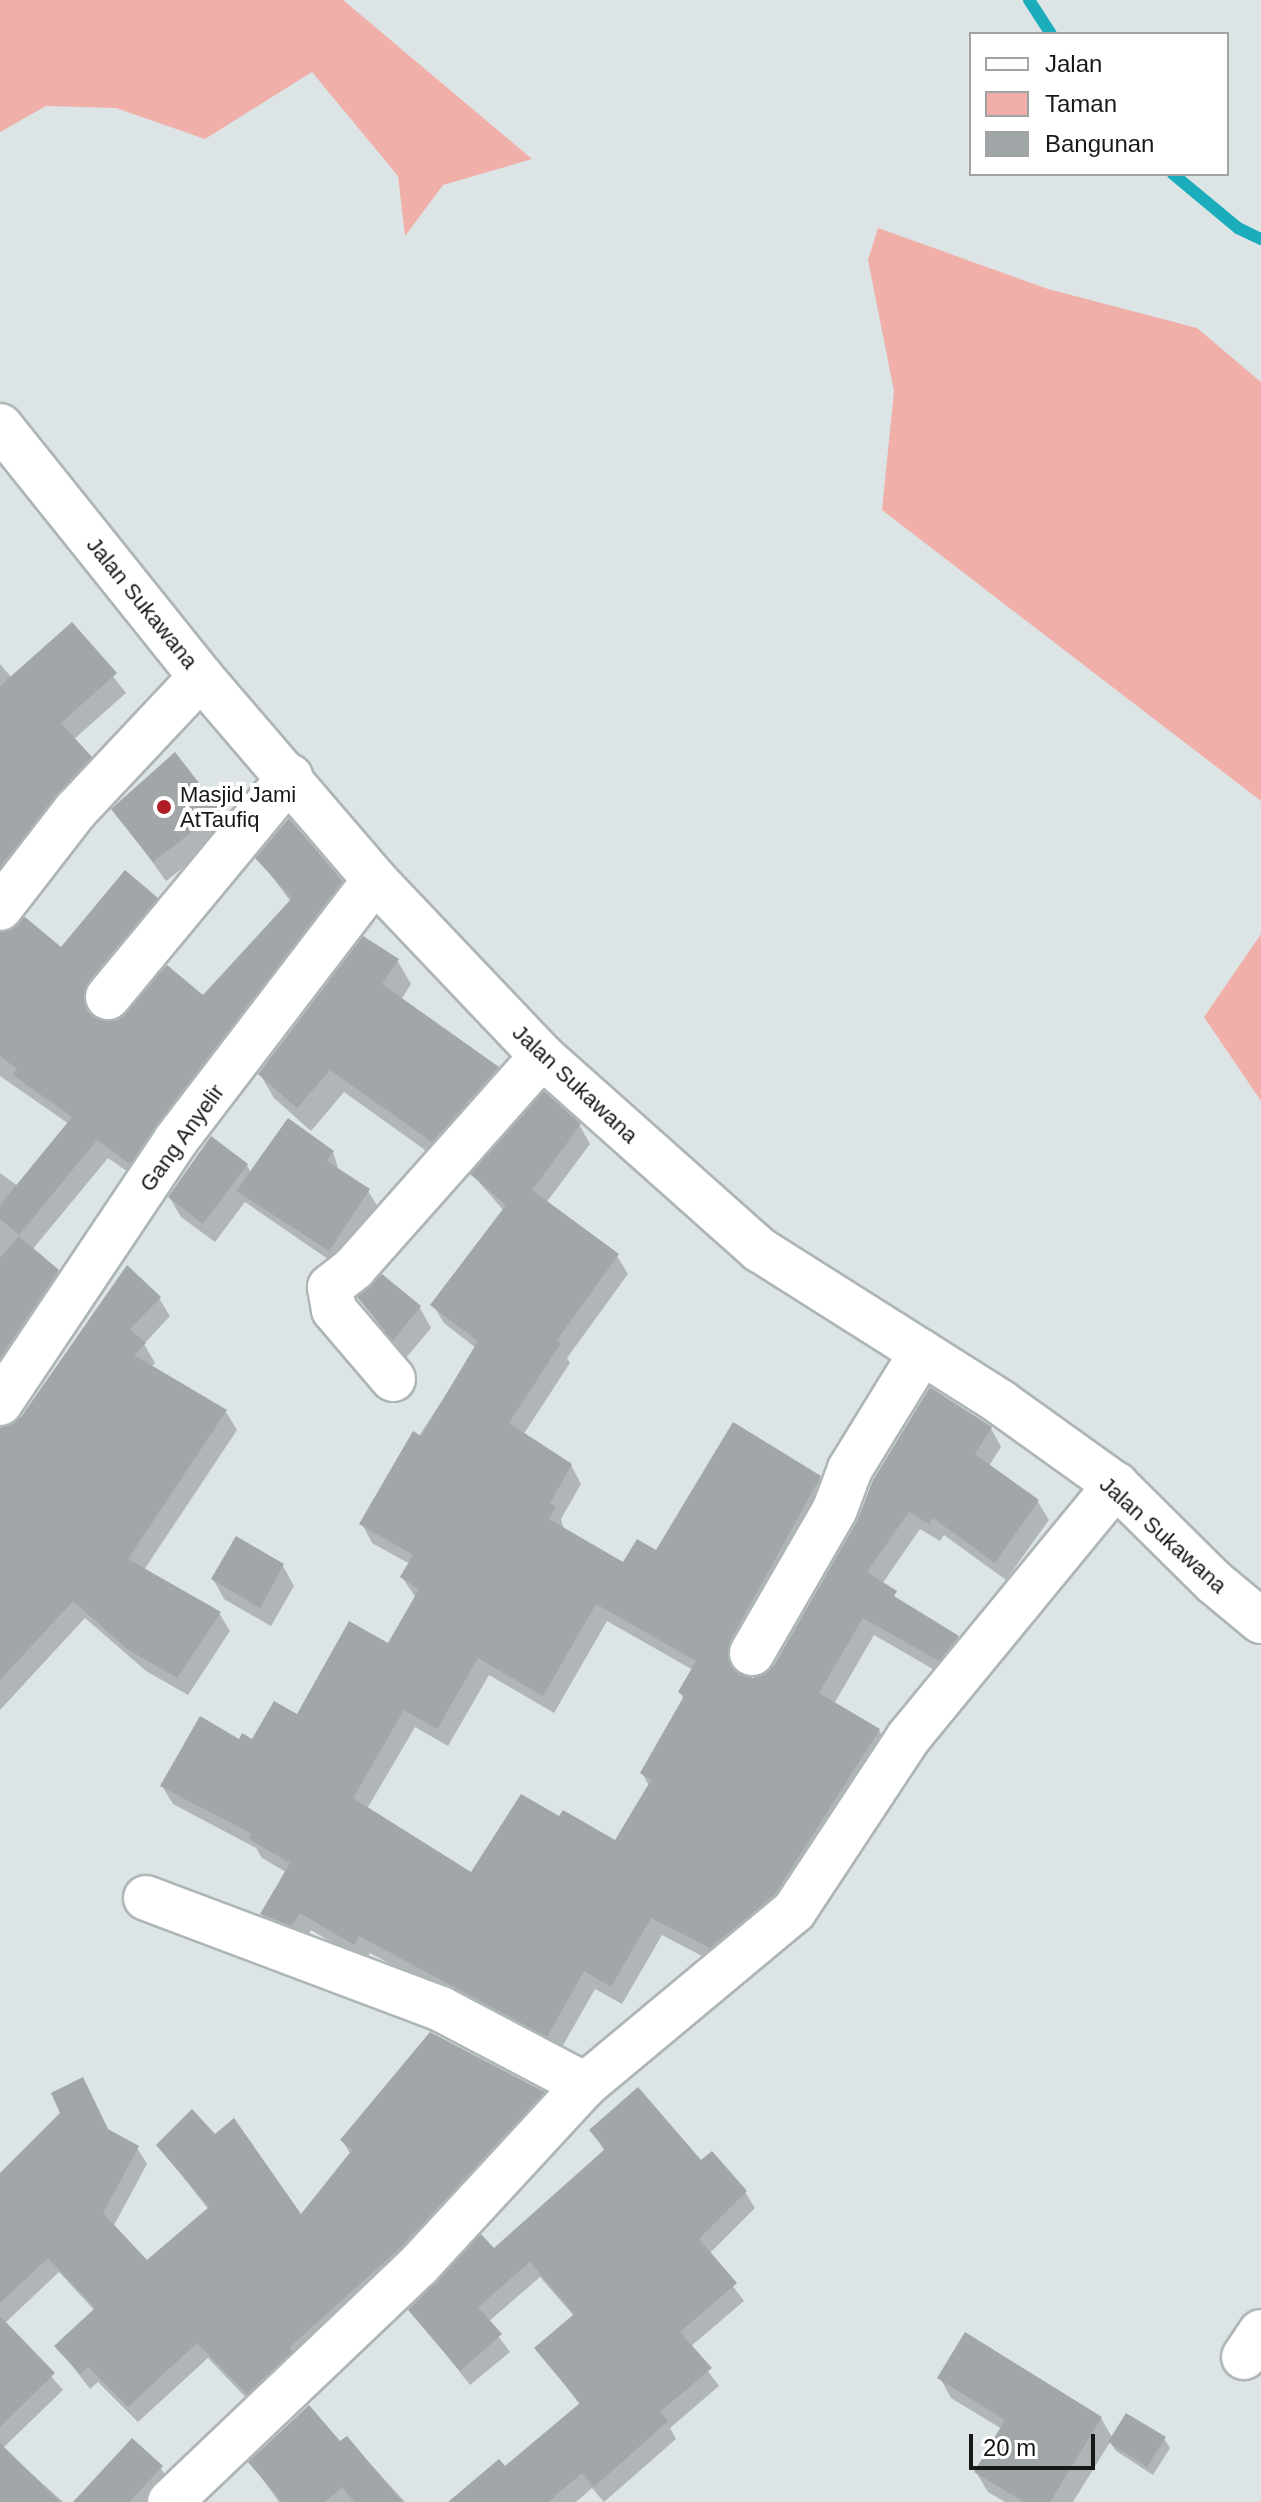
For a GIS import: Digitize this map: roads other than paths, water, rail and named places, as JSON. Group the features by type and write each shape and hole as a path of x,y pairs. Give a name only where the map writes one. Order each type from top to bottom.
{"street":[{"name":"Jalan Sukawana","path":"0,426 201,677 290,777 375,880 542,1056 760,1250 922,1352 1116,1485 1214,1582 1261,1621"},
{"path":"0,908 22,886 75,811 201,677"},
{"path":"108,997 290,777"},
{"name":"Gang Anyelir","path":"0,1403 176,1140 375,880"},
{"path":"393,1379 334,1310 330,1287 354,1268 542,1056"},
{"path":"752,1653 835,1509 850,1469 922,1352"},
{"path":"170,2502 419,2265 585,2085 630,2043 748,1955 794,1911 908,1738 1116,1485"},
{"path":"146,1898 441,2009 585,2085"}],"waterway":[{"path":"1029,0 1050,32"},
{"path":"1175,176 1238,228 1261,239"}],"place":[{"name":"Masjid Jami AtTaufiq","path":"164,807"}]}
